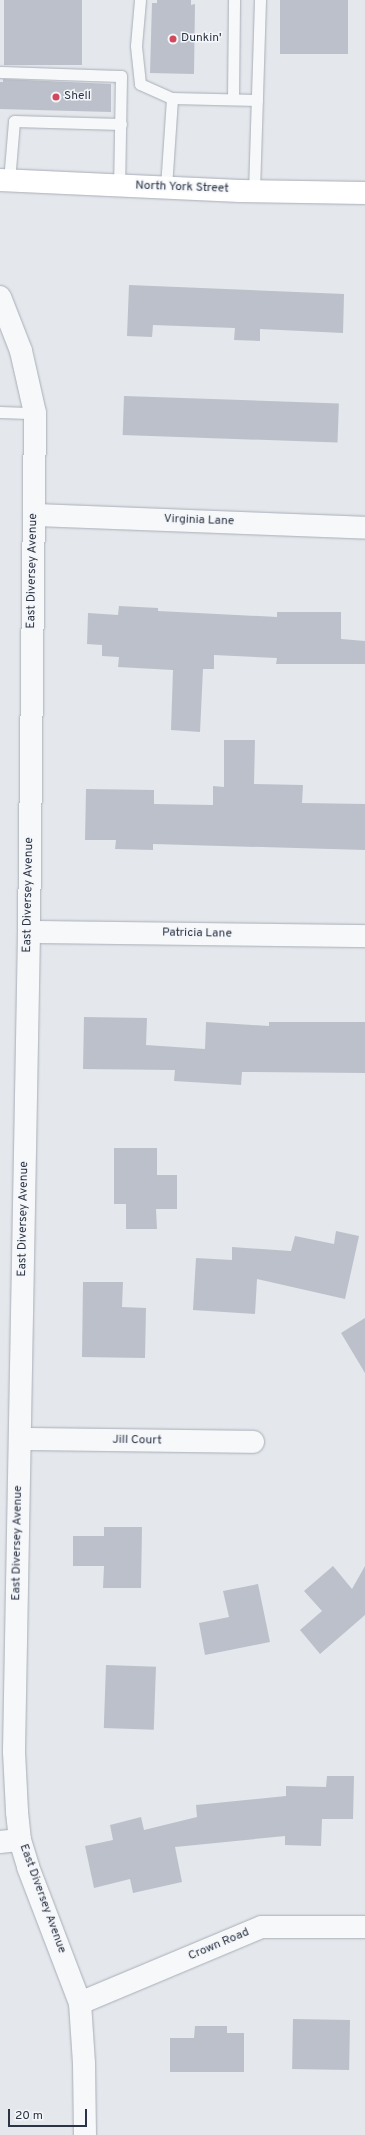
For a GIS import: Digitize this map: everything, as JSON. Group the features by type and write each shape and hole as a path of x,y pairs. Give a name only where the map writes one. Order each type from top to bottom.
{"main road":[{"name":"North York Street","path":"4,180 166,188 365,193"}],"street":[{"name":"East Diversey Avenue","path":"0,297 21,351 35,413 21,1439 14,1752 10,1841 28,1867 80,2003 84,2064 84,2135"},
{"name":"Virginia Lane","path":"34,515 365,528"},
{"name":"Patricia Lane","path":"29,932 365,936"},
{"name":"Jill Court","path":"21,1439 253,1442"},
{"name":"Crown Road","path":"80,2003 262,1927 365,1927"}],"lane":[{"path":"140,0 136,46 140,84 172,98 257,100"},
{"path":"233,99 234,0"},
{"path":"254,191 260,0"},
{"path":"0,72 121,76 119,186"},
{"path":"166,188 172,98"},
{"path":"4,180 14,121 120,124"},
{"path":"0,412 35,413"}],"building":[{"path":"4,0 82,0 82,65 4,65"},
{"name":"Dunkin'","path":"157,0 191,0 191,5 195,4 194,74 150,73 152,3 157,3"},
{"path":"280,0 348,0 348,54 280,54"},
{"name":"Shell","path":"3,79 111,84 111,112 0,109 0,82 3,82"},
{"path":"129,285 344,294 343,333 260,329 260,341 234,340 235,328 153,325 152,337 127,336"},
{"path":"124,396 339,404 338,442 123,435"},
{"path":"119,606 158,608 158,611 277,617 277,612 341,612 341,639 365,641 365,664 276,664 277,658 214,655 214,669 203,669 200,732 171,730 173,670 118,667 119,657 102,656 102,645 87,644 88,613 118,615"},
{"path":"224,740 255,740 254,784 303,785 302,803 365,804 365,850 153,844 153,850 115,849 116,840 85,840 86,789 154,790 154,804 213,805 213,786 224,787"},
{"path":"84,1017 147,1018 146,1045 205,1049 206,1022 269,1026 269,1022 365,1022 365,1073 242,1072 241,1085 174,1081 175,1070 83,1069"},
{"path":"114,1148 157,1148 157,1175 177,1175 177,1209 156,1209 157,1229 126,1229 126,1204 114,1204"},
{"path":"336,1231 359,1236 345,1299 257,1279 255,1314 193,1310 196,1258 232,1260 232,1247 291,1251 295,1236 334,1244"},
{"path":"83,1282 123,1282 122,1307 146,1308 145,1358 82,1357"},
{"path":"365,1318 365,1373 341,1333"},
{"path":"104,1527 142,1527 141,1588 103,1588 104,1566 73,1566 73,1536 104,1536"},
{"path":"333,1566 352,1589 365,1566 365,1615 320,1654 300,1630 322,1611 304,1591"},
{"path":"258,1584 270,1642 205,1655 199,1623 229,1617 223,1591"},
{"path":"106,1665 156,1667 154,1730 104,1728"},
{"path":"327,1776 354,1776 353,1819 322,1819 321,1846 285,1845 285,1836 175,1847 182,1882 133,1893 130,1879 94,1888 85,1846 113,1840 110,1825 141,1817 144,1830 197,1817 196,1805 286,1796 286,1786 326,1787"},
{"path":"293,2019 350,2020 349,2070 292,2069"},
{"path":"195,2026 227,2026 227,2033 244,2033 244,2072 170,2072 170,2038 194,2038"}],"place":[{"name":"Dunkin'","path":"173,39"},
{"name":"Shell","path":"56,97"}]}
